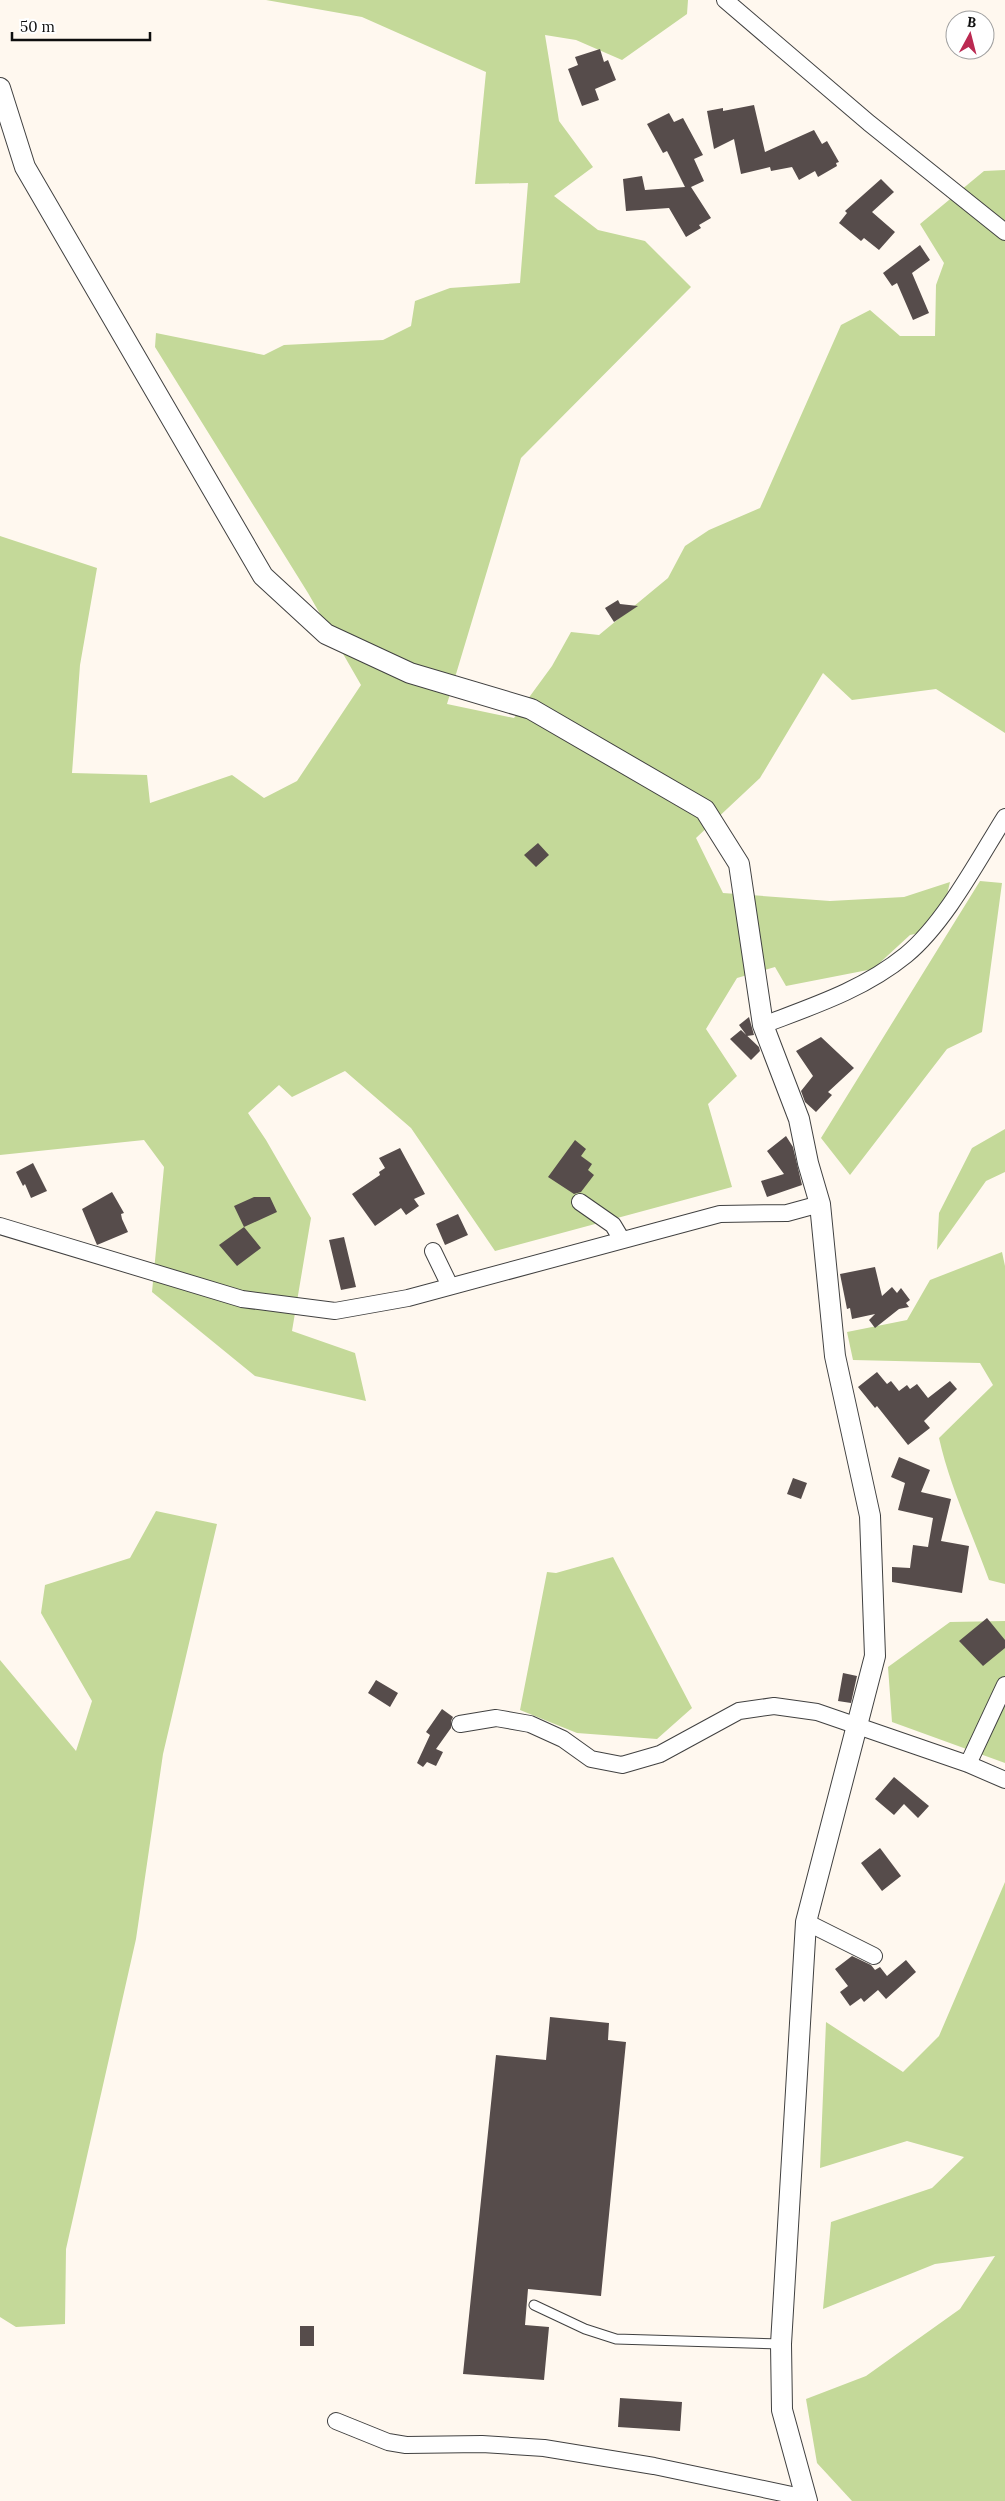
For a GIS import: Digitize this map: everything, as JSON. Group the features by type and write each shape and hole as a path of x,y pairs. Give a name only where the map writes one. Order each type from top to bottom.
{"street":[{"path":"725,0 869,123 1005,232"},
{"path":"0,88 25,167 263,576 326,634 410,674 531,709 705,810 739,864 763,1025 799,1119 808,1163 820,1204 835,1356 870,1516 875,1656 806,1922 781,2344 782,2410 806,2500 654,2466 544,2448 482,2444 425,2446 397,2444 336,2421"},
{"path":"763,1025 847,993 906,955 938,920 1005,817"},
{"path":"580,1202 613,1225 622,1240"},
{"path":"0,1226 242,1299 335,1311 408,1298 720,1214 787,1212 820,1204"},
{"path":"434,1251 450,1286"},
{"path":"968,1764 1005,1685"},
{"path":"460,1724 496,1718 530,1724 563,1739 591,1759 622,1765 660,1754 739,1711 774,1706 817,1712 968,1764 1005,1780"},
{"path":"806,1922 874,1956"}],"lane":[{"path":"534,2305 585,2329 616,2339 781,2344"}],"green space":[{"path":"266,0 688,0 687,14 622,60 576,40 545,35 559,121 593,167 554,196 598,230 645,241 691,287 521,458 447,704 514,718 552,666 571,632 599,635 668,578 685,546 709,530 760,508 841,325 870,310 900,336 935,336 936,285 944,263 920,224 984,171 1005,170 1005,733 936,689 852,700 823,673 760,778 696,838 723,893 830,901 904,897 950,882 939,929 910,935 873,969 786,986 775,967 737,978 706,1029 737,1076 708,1104 732,1187 495,1251 411,1128 345,1071 292,1097 279,1085 248,1113 266,1140 311,1218 292,1331 355,1353 366,1401 255,1376 152,1292 164,1167 144,1140 0,1155 0,536 97,568 80,665 72,773 147,775 150,803 232,775 264,798 297,781 361,685 308,593 155,347 156,333 264,355 284,345 383,340 411,326 415,301 450,288 520,283 528,183 475,184 486,72 362,17"},
{"path":"980,881 1002,883 982,1032 947,1049 850,1175 821,1138"},
{"path":"1005,1129 1005,1172 986,1181 937,1250 939,1213 972,1148"},
{"path":"1002,1252 1005,1266 1005,1584 989,1580 955,1492 939,1438 993,1385 980,1363 853,1360 847,1332 907,1320 930,1280"},
{"path":"156,1511 217,1524 163,1754 136,1939 66,2249 65,2324 16,2327 0,2317 0,1660 76,1751 92,1701 41,1613 45,1585 130,1558"},
{"path":"613,1557 692,1708 657,1739 577,1733 520,1710 547,1572 556,1573"},
{"path":"1005,1621 1005,1763 892,1722 888,1667 950,1622"},
{"path":"1005,1882 1005,2501 852,2501 817,2463 806,2399 866,2376 960,2309 995,2256 935,2264 823,2309 831,2222 932,2188 964,2157 907,2141 820,2168 826,2022 903,2072 939,2036"}],"building":[{"path":"600,49 604,62 608,60 616,80 595,89 599,100 582,106 568,69 578,65 575,57"},
{"path":"754,105 765,152 814,130 822,144 827,141 839,162 836,163 837,166 818,177 815,171 799,180 792,167 771,171 770,167 741,174 734,139 714,149 707,111 723,108 723,111"},
{"path":"669,113 674,122 683,118 703,155 694,159 704,181 691,187 711,218 699,225 701,228 686,237 669,208 626,211 623,179 642,176 645,190 685,187 667,151 663,153 647,124"},
{"path":"881,179 894,192 872,212 895,232 879,250 864,238 861,241 839,223 847,213 845,211"},
{"path":"920,245 930,260 912,273 929,313 913,320 897,283 892,286 883,273"},
{"path":"618,600 620,604 638,606 614,622 605,608"},
{"path":"538,843 549,855 536,867 524,855"},
{"path":"749,1017 754,1035 747,1036 739,1025"},
{"path":"741,1030 759,1047 760,1051 751,1060 730,1039"},
{"path":"821,1037 854,1068 828,1092 832,1095 816,1112 805,1102 801,1091 813,1076 796,1051"},
{"path":"786,1136 793,1147 802,1185 767,1197 761,1181 784,1174 767,1151"},
{"path":"575,1140 586,1149 581,1156 592,1164 588,1170 594,1175 581,1192 574,1194 548,1177"},
{"path":"400,1148 425,1194 414,1199 419,1206 406,1215 401,1208 375,1226 352,1194 380,1175 379,1172 385,1168 379,1158"},
{"path":"33,1163 47,1191 31,1198 25,1184 23,1186 16,1172"},
{"path":"112,1192 124,1213 121,1214 122,1219 128,1232 97,1245 82,1209"},
{"path":"254,1197 270,1197 277,1212 244,1227 234,1206"},
{"path":"458,1214 468,1235 445,1245 436,1224"},
{"path":"244,1227 261,1248 237,1266 219,1245"},
{"path":"344,1237 356,1287 341,1290 329,1240"},
{"path":"875,1267 882,1296 892,1287 897,1293 901,1288 910,1300 906,1303 909,1307 899,1309 875,1328 869,1320 875,1314 852,1319 850,1308 847,1309 840,1274"},
{"path":"877,1372 887,1384 891,1381 899,1391 907,1385 910,1389 917,1384 928,1398 950,1381 957,1389 924,1421 930,1428 908,1445 877,1406 875,1408 858,1387"},
{"path":"899,1457 930,1470 921,1492 951,1499 941,1541 969,1546 962,1593 892,1582 892,1567 910,1568 913,1545 928,1547 933,1518 898,1510 905,1483 891,1477"},
{"path":"793,1478 807,1483 801,1499 787,1494"},
{"path":"987,1618 1005,1640 1005,1648 983,1666 959,1641"},
{"path":"843,1673 857,1676 851,1703 838,1701"},
{"path":"376,1680 398,1693 390,1707 368,1693"},
{"path":"442,1709 453,1717 451,1728 436,1749 443,1752 436,1766 427,1762 423,1767 417,1763 430,1735 426,1732"},
{"path":"894,1777 929,1806 918,1818 904,1804 894,1815 875,1799"},
{"path":"880,1848 901,1876 882,1891 861,1863"},
{"path":"852,1956 871,1965 875,1970 880,1967 887,1976 906,1960 916,1972 886,1999 878,1990 864,2002 861,1998 850,2006 840,1992 848,1986 835,1969"},
{"path":"550,2017 609,2023 608,2040 626,2042 601,2296 528,2289 525,2325 549,2327 544,2380 463,2374 496,2055 546,2060"},
{"path":"300,2326 314,2326 314,2346 300,2346"},
{"path":"620,2398 682,2402 680,2431 618,2427"}]}
